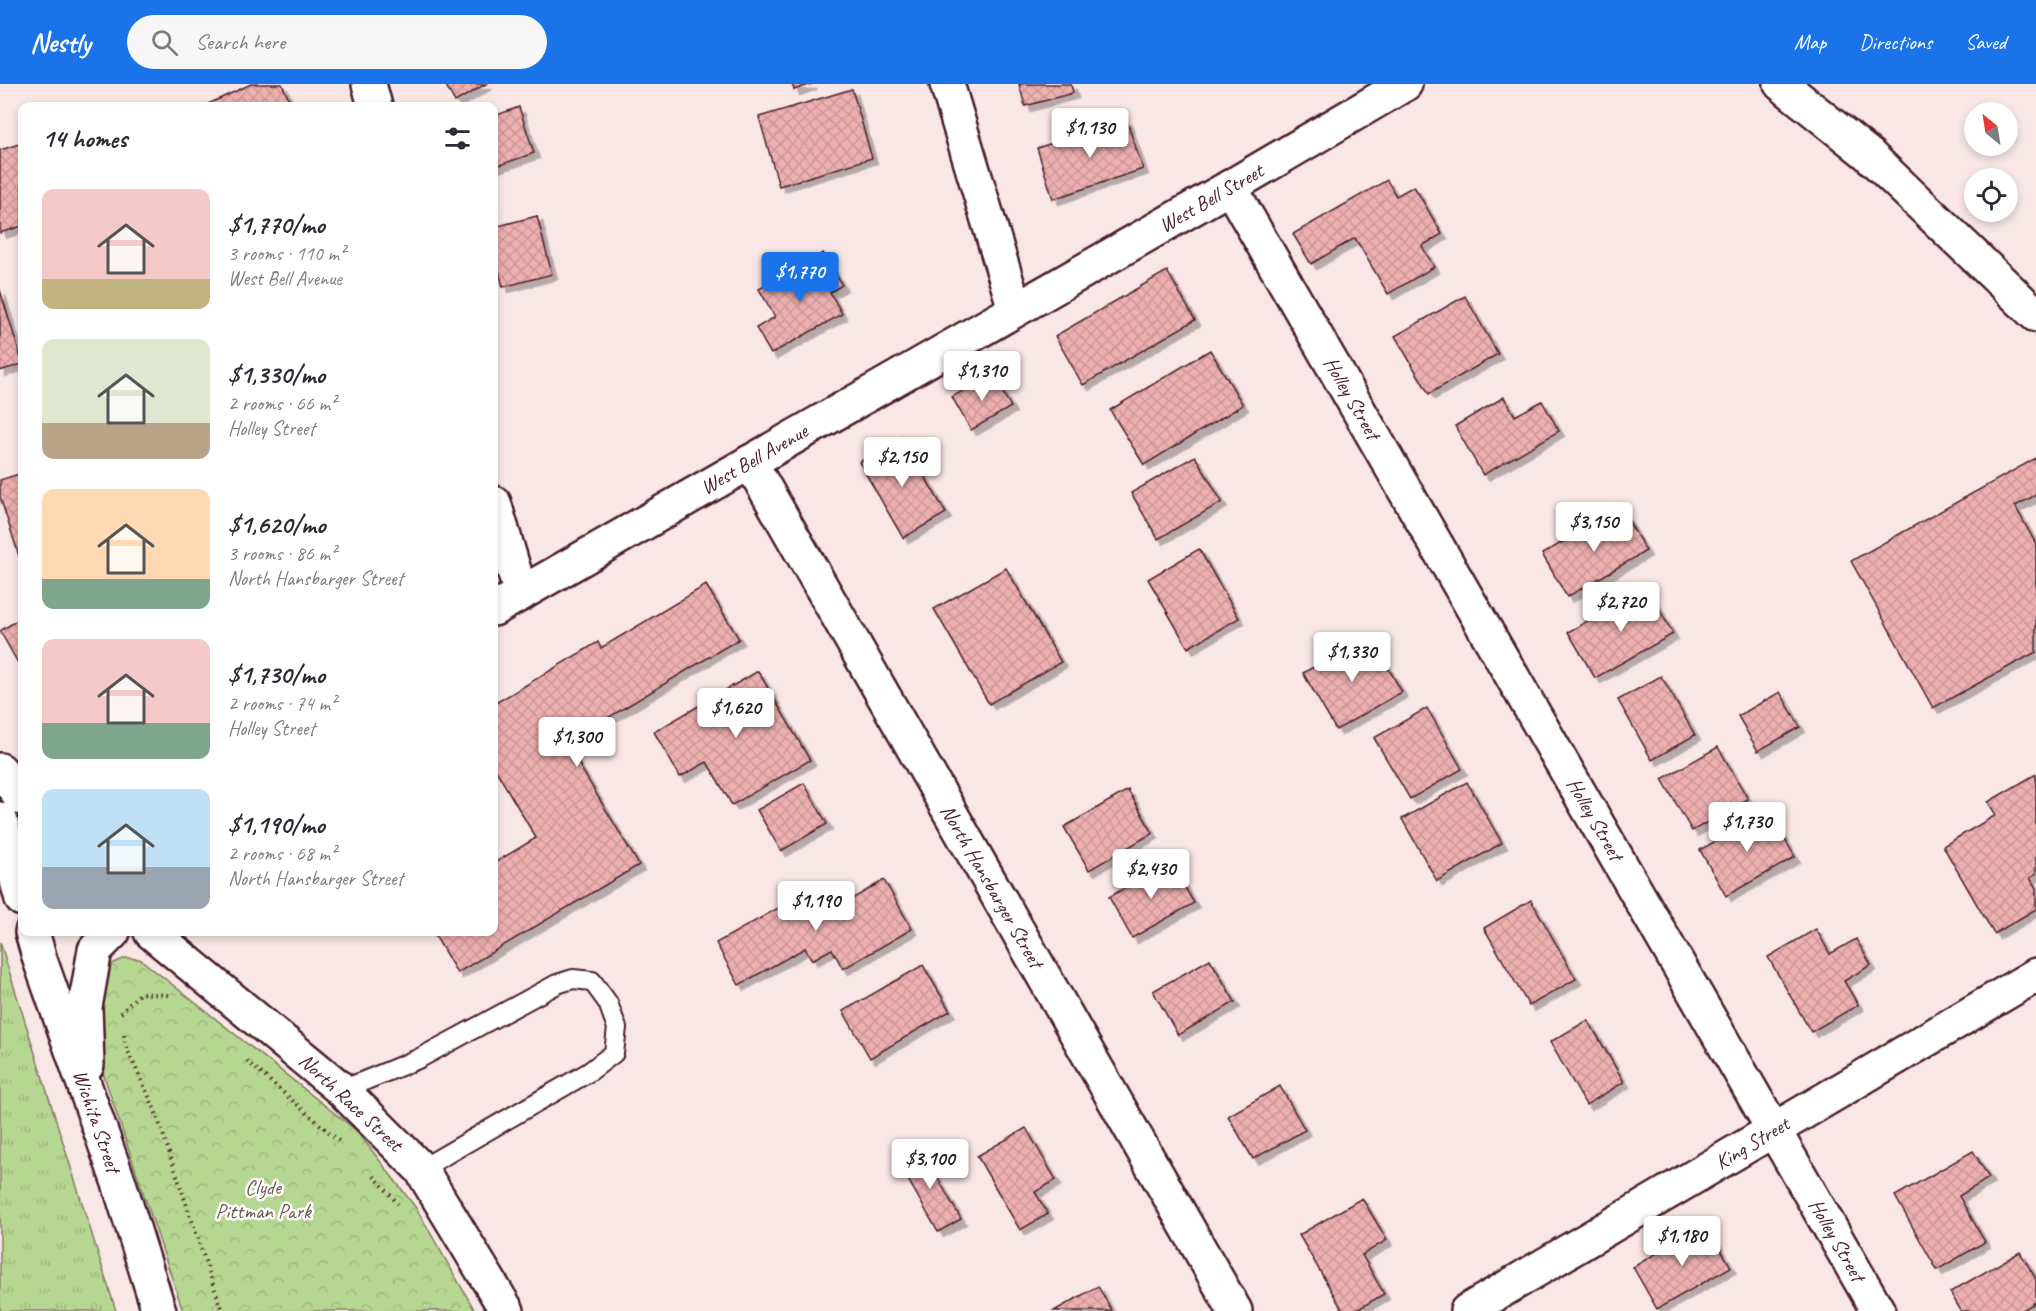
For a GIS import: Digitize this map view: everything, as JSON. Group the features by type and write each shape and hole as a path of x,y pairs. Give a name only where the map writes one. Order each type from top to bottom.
{"street":[{"path":"369,84 374,102"},
{"path":"948,84 1015,309"},
{"name":"West Bell Street","path":"1015,309 1405,84"},
{"path":"1781,84 1868,154 2036,315"},
{"name":"Holley Street","path":"1230,187 1878,1311"},
{"name":"West Bell Avenue","path":"507,601 1015,309"},
{"name":"North Hansbarger Street","path":"750,462 1235,1311"},
{"path":"498,533 507,601"},
{"path":"0,770 18,793"},
{"path":"0,819 18,884"},
{"path":"89,1097 85,1007 95,950 109,936"},
{"name":"North Race Street","path":"156,936 342,1090 421,1169 507,1311"},
{"name":"Wichita Street","path":"40,941 159,1311"},
{"name":"King Street","path":"1467,1311 2036,975"}],"lane":[{"path":"342,1090 418,1059 556,984 573,979 592,981 608,1003 617,1028 614,1053 589,1072 421,1169"}],"path":[{"path":"177,1002 168,995 140,993 121,1012 126,1047 155,1110 222,1311"},
{"path":"241,1056 342,1144"},
{"path":"367,1168 405,1212"}],"green space":[{"path":"0,942 116,1311 0,1311"},
{"name":"Clyde Pittman Park","path":"125,958 140,959 357,1131 416,1208 475,1311 183,1311 102,1070 103,983 112,964"}],"building":[{"path":"251,84 282,84 290,102 212,102"},
{"path":"445,84 486,84 455,102"},
{"path":"792,84 812,84 794,90"},
{"path":"1019,84 1071,84 1073,93 1025,106"},
{"path":"852,89 872,158 779,186 759,117"},
{"path":"519,107 534,153 498,166 498,115"},
{"path":"1126,119 1143,169 1053,199 1037,148"},
{"path":"18,144 18,227 0,233 0,150"},
{"path":"1387,180 1396,196 1414,186 1442,234 1422,246 1434,267 1388,294 1355,238 1311,264 1293,234"},
{"path":"537,216 552,274 503,287 498,268 498,226"},
{"path":"823,253 842,285 830,292 842,314 771,354 756,328 775,317 759,289"},
{"path":"1167,271 1195,320 1083,385 1055,336"},
{"path":"0,290 18,348 18,365 0,371"},
{"path":"1465,296 1498,354 1429,394 1395,336"},
{"path":"1210,350 1243,405 1144,465 1110,410"},
{"path":"992,374 1011,407 971,430 952,397"},
{"path":"1504,397 1515,416 1542,401 1559,431 1483,475 1455,426"},
{"path":"902,437 946,513 903,538 859,462"},
{"path":"1195,456 1222,502 1158,539 1131,493"},
{"path":"2036,458 2036,495 2015,506 2036,544 2036,652 1933,708 1851,561"},
{"path":"18,474 18,553 0,497 0,480"},
{"path":"1621,508 1646,551 1567,597 1542,554"},
{"path":"1199,549 1239,618 1188,648 1148,579"},
{"path":"1006,568 1061,662 989,704 934,609"},
{"path":"706,585 739,639 566,743 639,865 457,973 435,936 498,936 498,861 536,838 498,774 498,702 598,642 601,648"},
{"path":"1647,587 1673,634 1595,678 1568,632"},
{"path":"18,620 18,663 0,631"},
{"path":"1369,635 1402,692 1336,730 1303,673"},
{"path":"758,671 810,760 732,805 707,762 680,777 654,732"},
{"path":"1661,676 1695,735 1652,760 1618,700"},
{"path":"1780,692 1800,727 1758,751 1738,716"},
{"path":"1427,708 1462,769 1410,799 1374,738"},
{"path":"1718,747 1748,799 1692,831 1662,779"},
{"path":"2036,774 2036,874 2030,878 2036,888 2036,909 1994,934 1943,846 1996,815 1988,802"},
{"path":"1467,782 1502,843 1437,881 1402,819"},
{"path":"804,783 827,824 781,851 757,810"},
{"path":"1128,790 1153,833 1089,870 1064,827"},
{"path":"1768,810 1795,857 1726,896 1700,850"},
{"path":"1170,862 1194,903 1132,938 1109,897"},
{"path":"884,880 912,929 843,969 832,949 812,960 805,948 739,985 716,943 812,889 827,914"},
{"path":"1531,900 1576,979 1529,1006 1484,928"},
{"path":"1816,929 1830,954 1856,939 1871,965 1844,981 1858,1005 1811,1032 1768,957"},
{"path":"1210,959 1235,1002 1178,1035 1153,991"},
{"path":"923,965 950,1011 870,1058 843,1011"},
{"path":"1588,1020 1624,1082 1586,1105 1550,1042"},
{"path":"1280,1086 1305,1130 1253,1159 1228,1116"},
{"path":"1026,1128 1056,1180 1035,1192 1048,1214 1020,1230 977,1156"},
{"path":"921,1149 961,1219 938,1232 898,1162"},
{"path":"1973,1151 1989,1178 1959,1196 1985,1242 1937,1270 1895,1196"},
{"path":"1362,1198 1387,1240 1362,1255 1384,1294 1355,1311 1343,1311 1299,1235"},
{"path":"1706,1224 1731,1267 1657,1309 1633,1267"},
{"path":"2020,1252 2036,1279 2036,1302 2021,1311 1961,1311 1950,1292"},
{"path":"1098,1286 1112,1311 1054,1311"}]}
